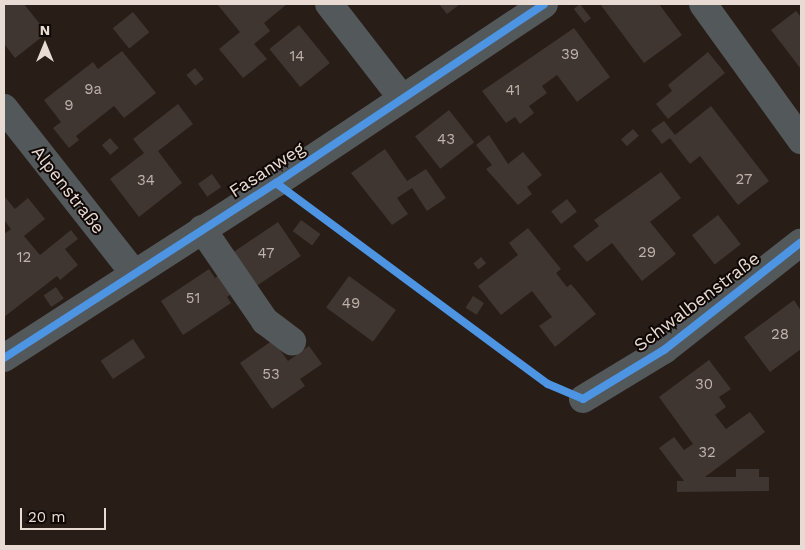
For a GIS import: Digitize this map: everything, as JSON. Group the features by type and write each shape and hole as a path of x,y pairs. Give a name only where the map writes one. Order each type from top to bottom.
{"street":[{"path":"329,4 402,98"},
{"name":"Fasanweg","path":"4,358 544,4"},
{"path":"703,4 801,140"},
{"name":"Alpenstraße","path":"4,108 133,272"},
{"path":"202,229 265,321 292,341"},
{"name":"Schwalbenstraße","path":"583,399 664,350 801,242"}],"building":[{"path":"4,4 24,4 47,33 15,58 4,44"},
{"path":"217,4 287,4 264,23 270,31 254,44 267,59 243,78 219,49 240,32"},
{"path":"439,4 460,4 447,14"},
{"path":"580,4 591,18 585,23 574,9"},
{"path":"600,4 659,4 682,35 644,63"},
{"path":"796,11 801,17 801,69 771,30"},
{"path":"133,12 149,32 129,49 113,28"},
{"path":"299,25 330,63 300,87 269,49"},
{"path":"574,28 610,77 577,102 557,75 542,86 547,93 529,106 534,113 520,124 515,117 506,123 482,91"},
{"path":"122,51 156,93 124,118 114,106 76,136 79,140 69,148 53,128 61,122 44,100 93,62 98,69"},
{"path":"708,52 725,73 668,119 656,104 672,91 668,85"},
{"path":"195,68 204,79 195,86 186,75"},
{"path":"178,104 193,124 158,151 182,183 139,217 110,179 144,153 133,139"},
{"path":"711,106 769,181 738,205 700,156 690,164 670,138 662,144 651,130 664,121 675,135"},
{"path":"449,110 474,142 440,169 415,136"},
{"path":"633,129 639,136 627,146 621,139"},
{"path":"489,135 508,164 523,152 542,175 527,187 532,194 518,205 486,169 492,165 476,145"},
{"path":"110,138 119,148 111,155 102,145"},
{"path":"385,149 407,181 426,169 446,198 427,211 412,188 397,198 408,214 392,225 351,173"},
{"path":"661,172 681,198 650,222 676,254 642,281 612,243 587,262 573,246 599,226 594,220"},
{"path":"212,174 221,187 207,197 198,184"},
{"path":"4,196 15,209 28,198 45,219 24,236 40,255 71,230 78,239 65,249 78,265 60,280 57,276 4,317 4,234 11,229 4,220"},
{"path":"567,199 577,212 561,224 551,211"},
{"path":"718,215 741,244 715,264 692,235"},
{"path":"301,220 320,234 312,245 293,231"},
{"path":"278,222 301,256 255,287 232,253"},
{"path":"528,228 561,269 556,273 567,287 571,284 596,314 555,347 539,326 552,317 532,291 501,315 478,286 518,255 509,243"},
{"path":"481,257 486,263 478,270 473,263"},
{"path":"209,269 215,278 223,272 236,291 227,297 231,303 183,335 161,301"},
{"path":"349,276 396,310 373,342 326,308"},
{"path":"56,287 64,299 51,307 44,295"},
{"path":"473,296 484,303 477,315 466,308"},
{"path":"794,300 801,311 801,349 770,372 744,337"},
{"path":"133,339 145,357 113,379 101,361"},
{"path":"273,340 288,361 309,346 322,364 300,379 305,386 272,409 240,363"},
{"path":"709,360 731,389 719,397 726,407 715,415 726,429 750,412 765,432 705,477 736,477 736,469 759,469 759,477 769,477 769,491 677,492 677,481 684,481 659,448 674,437 684,450 693,444 659,397"}],"cycle path":[{"path":"4,358 276,183 544,4"},
{"path":"276,183 548,384 583,399 664,350 801,242"}]}
